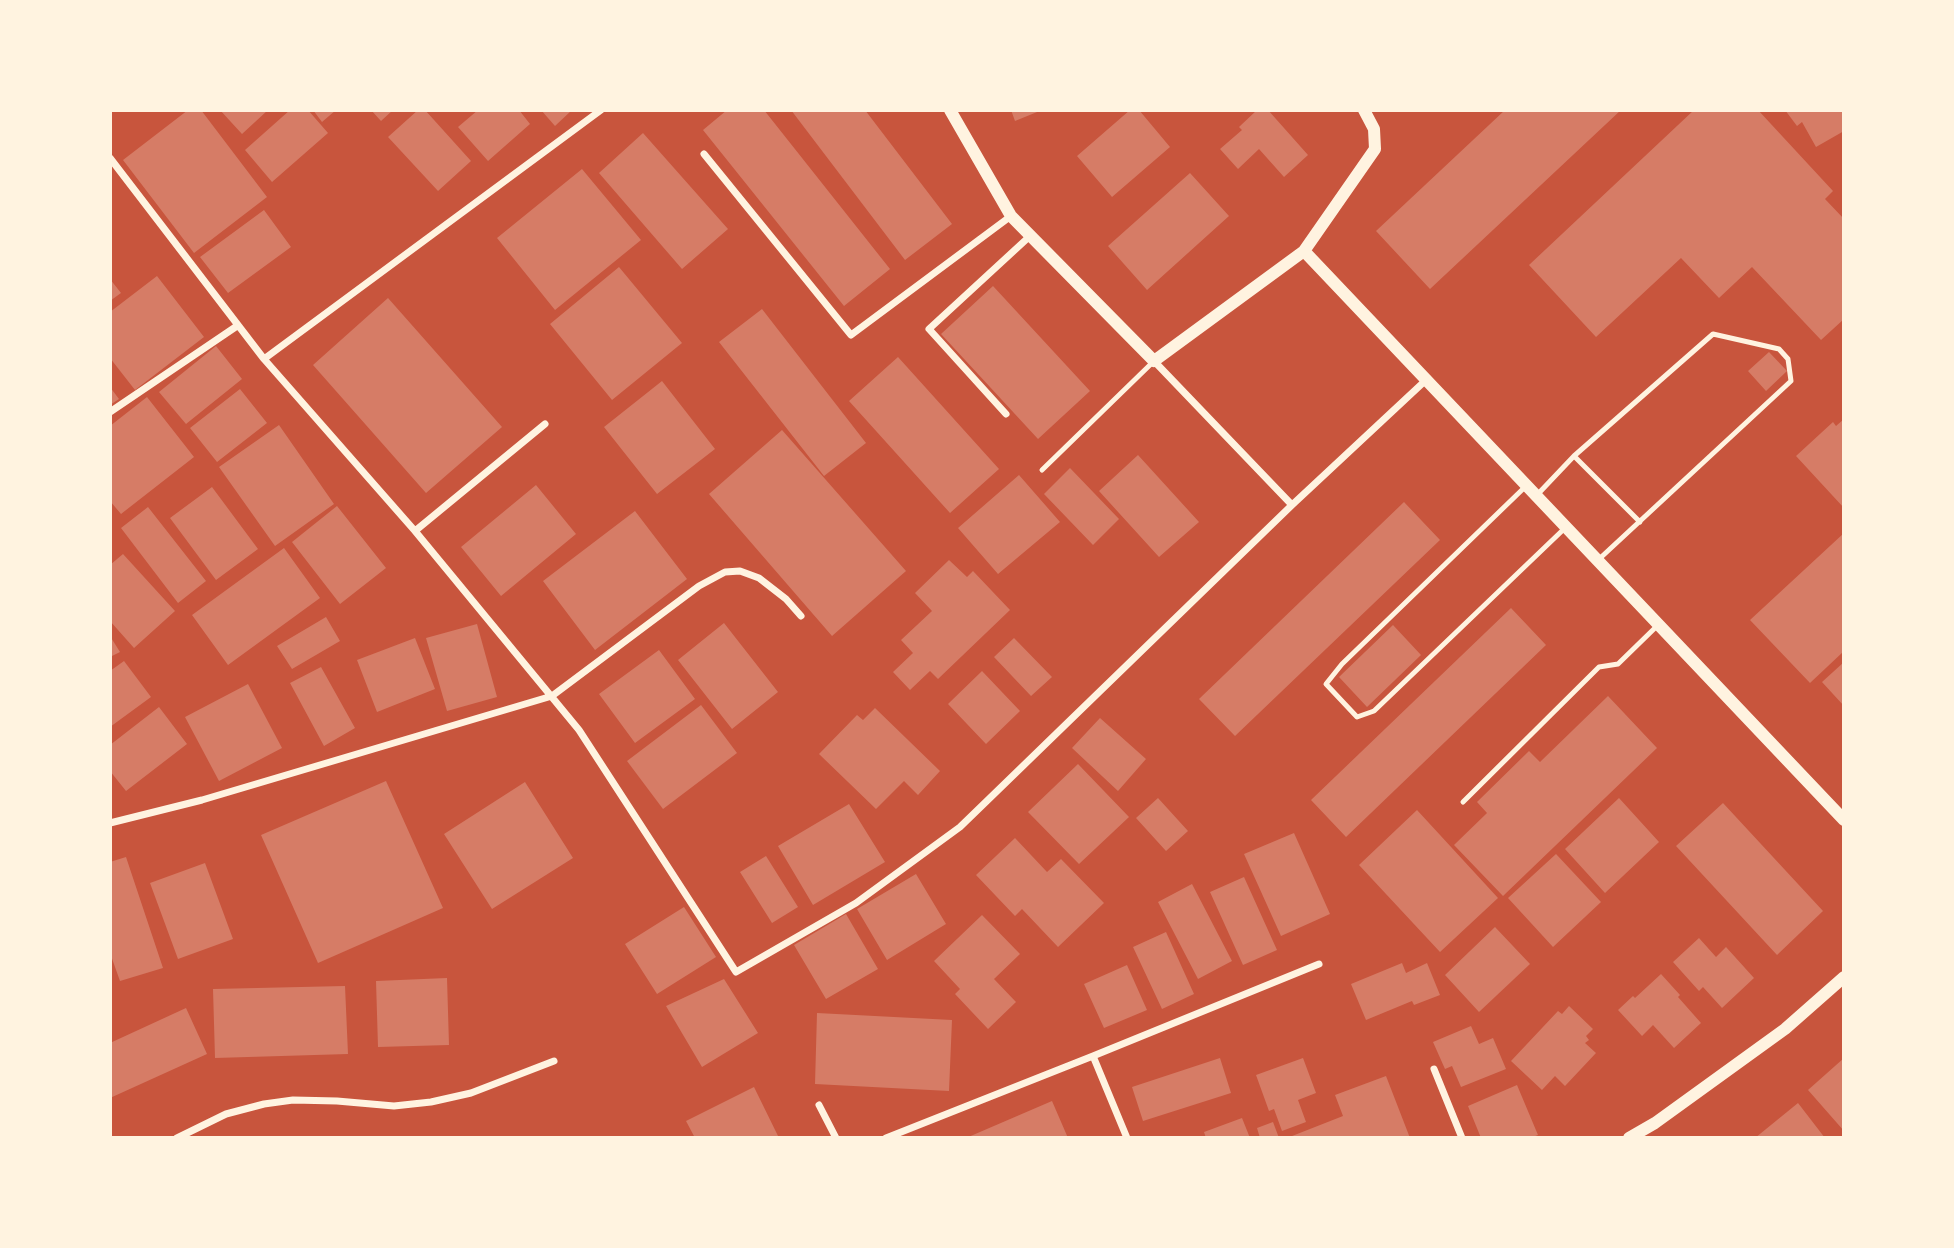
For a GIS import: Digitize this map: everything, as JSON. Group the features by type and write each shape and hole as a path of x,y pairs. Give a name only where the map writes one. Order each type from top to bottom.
{"street":[{"path":"264,359 601,110"},
{"path":"950,110 1010,216 1292,505"},
{"path":"1154,361 1304,251 1375,149 1374,129 1364,110"},
{"path":"704,154 851,335 1010,216"},
{"path":"110,158 264,359 415,531 579,730 736,972 856,903 960,827 1292,505 1426,380"},
{"path":"1006,414 929,328 1030,236"},
{"path":"1304,251 1844,820"},
{"path":"110,412 237,326"},
{"path":"415,531 545,424"},
{"path":"110,823 202,800 552,696 699,586 724,572 740,571 759,578 786,599 801,617"},
{"path":"886,1138 1319,964"},
{"path":"1629,1138 1656,1123 1775,1036 1844,977"},
{"path":"1093,1056 1127,1138"},
{"path":"177,1138 226,1114 264,1104 293,1100 394,1106 431,1102 471,1094 554,1061"},
{"path":"1434,1069 1462,1138"},
{"path":"819,1105 836,1138"}],"lane":[{"path":"1536,496 1574,456 1713,334 1779,349 1788,359 1791,381 1597,561"},
{"path":"1042,470 1154,361"},
{"path":"1574,456 1640,522"},
{"path":"1526,486 1342,664 1326,684 1357,716 1374,710 1565,527"},
{"path":"1463,802 1599,667 1618,664 1658,625"}],"building":[{"path":"188,110 201,110 267,197 194,253 123,160"},
{"path":"220,110 268,110 242,134"},
{"path":"290,110 308,110 328,133 272,182 245,150"},
{"path":"313,110 336,110 322,122"},
{"path":"371,110 393,110 381,121"},
{"path":"418,110 425,110 471,161 438,191 388,137"},
{"path":"478,110 519,110 530,124 488,161 458,127"},
{"path":"541,110 572,110 555,126"},
{"path":"727,110 764,110 890,269 844,306 703,130"},
{"path":"791,110 865,110 952,224 905,260"},
{"path":"1011,110 1042,110 1015,121"},
{"path":"1130,110 1139,110 1170,147 1112,197 1077,156"},
{"path":"1257,110 1268,110 1308,155 1284,177 1259,149 1238,169 1220,149 1242,130 1239,127"},
{"path":"1505,110 1621,110 1430,289 1376,231"},
{"path":"1694,110 1758,110 1833,191 1825,199 1844,219 1844,319 1821,340 1752,267 1719,298 1681,258 1596,337 1529,265"},
{"path":"1785,110 1844,110 1844,131 1816,147 1802,122 1797,126"},
{"path":"643,133 728,229 682,269 599,173"},
{"path":"582,169 641,240 555,310 497,238"},
{"path":"1190,173 1229,216 1147,290 1108,246"},
{"path":"264,210 291,247 228,293 200,257"},
{"path":"619,267 682,343 612,400 550,324"},
{"path":"157,276 204,337 135,390 110,358 110,312"},
{"path":"110,279 121,293 110,301"},
{"path":"993,286 1090,391 1038,439 941,334"},
{"path":"388,298 502,427 426,493 313,365"},
{"path":"762,309 866,443 824,476 719,342"},
{"path":"216,346 242,379 186,424 159,392"},
{"path":"1769,352 1787,371 1766,391 1748,371"},
{"path":"898,357 999,469 950,513 849,401"},
{"path":"662,381 715,449 657,494 604,427"},
{"path":"110,387 119,399 110,405"},
{"path":"240,389 267,423 217,462 190,428"},
{"path":"147,397 194,457 121,514 110,501 110,426"},
{"path":"1844,419 1844,508 1796,456 1833,422 1836,426"},
{"path":"279,425 334,504 275,546 219,467"},
{"path":"782,430 906,571 832,636 709,494"},
{"path":"1138,455 1199,522 1159,557 1099,491"},
{"path":"1070,468 1119,519 1093,545 1044,494"},
{"path":"1019,475 1060,522 998,574 958,528"},
{"path":"536,485 576,534 501,596 461,547"},
{"path":"212,487 258,549 216,580 170,518"},
{"path":"1404,502 1440,540 1235,736 1199,699"},
{"path":"337,506 386,568 340,604 292,542"},
{"path":"148,507 206,581 178,603 121,528"},
{"path":"635,511 687,579 595,650 543,581"},
{"path":"1844,533 1844,651 1810,683 1750,620"},
{"path":"284,548 320,598 228,665 192,615"},
{"path":"123,554 175,611 134,648 110,621 110,565"},
{"path":"949,560 967,577 973,571 1010,610 938,679 930,671 910,690 893,672 913,653 901,640 932,611 915,593"},
{"path":"1511,608 1546,645 1346,837 1311,800"},
{"path":"326,617 340,641 292,669 277,646"},
{"path":"724,623 778,692 732,729 678,660"},
{"path":"477,624 497,697 447,711 426,638"},
{"path":"1393,625 1421,655 1367,707 1339,677"},
{"path":"110,636 120,652 110,657"},
{"path":"415,638 435,689 377,712 357,660"},
{"path":"1014,638 1052,677 1031,696 994,657"},
{"path":"659,650 695,699 635,743 599,694"},
{"path":"124,661 151,697 110,727 110,671"},
{"path":"1844,662 1844,706 1822,682"},
{"path":"321,667 355,728 324,746 290,683"},
{"path":"982,671 1020,711 986,744 948,704"},
{"path":"248,684 282,748 219,781 185,717"},
{"path":"1608,696 1657,748 1503,896 1454,845 1487,813 1477,802 1529,751 1540,762"},
{"path":"701,705 737,753 663,809 627,761"},
{"path":"159,707 187,744 126,791 110,771 110,745"},
{"path":"875,708 940,771 918,795 904,781 876,809 819,754 857,715 863,720"},
{"path":"1100,718 1146,759 1118,791 1072,748"},
{"path":"1078,764 1129,817 1079,864 1028,812"},
{"path":"386,781 443,908 318,963 261,835"},
{"path":"525,782 573,858 492,909 444,834"},
{"path":"1158,798 1188,831 1166,851 1136,818"},
{"path":"1619,798 1659,842 1605,893 1565,849"},
{"path":"1723,803 1823,911 1777,955 1676,846"},
{"path":"849,804 885,862 813,905 778,846"},
{"path":"1417,810 1498,898 1440,952 1359,865"},
{"path":"1294,833 1330,914 1281,936 1244,854"},
{"path":"1015,838 1047,872 1061,859 1104,903 1058,947 1022,909 1015,916 976,875"},
{"path":"1556,854 1601,902 1553,947 1508,898"},
{"path":"766,856 798,907 772,923 740,872"},
{"path":"126,857 163,968 120,981 110,953 110,862"},
{"path":"205,863 233,939 178,959 150,883"},
{"path":"916,874 946,924 887,960 857,909"},
{"path":"1244,877 1277,950 1243,965 1210,892"},
{"path":"1192,884 1232,961 1198,979 1158,902"},
{"path":"684,907 716,957 657,994 625,944"},
{"path":"846,914 878,969 826,999 794,945"},
{"path":"982,915 1020,954 994,979 1016,1002 988,1029 955,994 960,989 934,961"},
{"path":"1495,927 1530,964 1479,1012 1445,975"},
{"path":"1166,932 1194,994 1162,1009 1133,947"},
{"path":"1699,938 1716,957 1726,947 1754,978 1722,1008 1703,987 1699,991 1673,962"},
{"path":"1402,963 1406,973 1427,963 1440,995 1414,1005 1412,1001 1366,1020 1351,984"},
{"path":"1127,965 1147,1010 1104,1028 1084,984"},
{"path":"1661,974 1701,1023 1674,1048 1653,1025 1642,1036 1618,1010"},
{"path":"447,978 449,1045 378,1047 376,981"},
{"path":"724,979 758,1033 702,1067 666,1006"},
{"path":"345,986 348,1054 215,1058 213,989"},
{"path":"1569,1006 1593,1029 1586,1036 1589,1040 1585,1043 1596,1053 1565,1086 1555,1076 1542,1090 1511,1061 1558,1011 1562,1014"},
{"path":"186,1008 207,1054 110,1098 110,1043"},
{"path":"817,1013 952,1020 949,1091 815,1084"},
{"path":"1471,1026 1479,1044 1493,1038 1506,1069 1461,1087 1452,1066 1445,1069 1433,1042"},
{"path":"1220,1058 1231,1093 1143,1121 1132,1087"},
{"path":"1303,1058 1316,1093 1298,1100 1306,1122 1282,1131 1274,1109 1269,1111 1256,1075"},
{"path":"1844,1058 1844,1131 1808,1090"},
{"path":"1386,1076 1410,1138 1287,1138 1343,1116 1335,1095"},
{"path":"1517,1085 1538,1135 1530,1138 1481,1138 1468,1106"},
{"path":"754,1087 779,1138 695,1138 686,1121"},
{"path":"1052,1101 1068,1138 966,1138"},
{"path":"1798,1103 1825,1138 1755,1138"},
{"path":"1242,1118 1250,1138 1206,1138 1204,1132"},
{"path":"1273,1122 1279,1138 1260,1138 1257,1128"}]}
